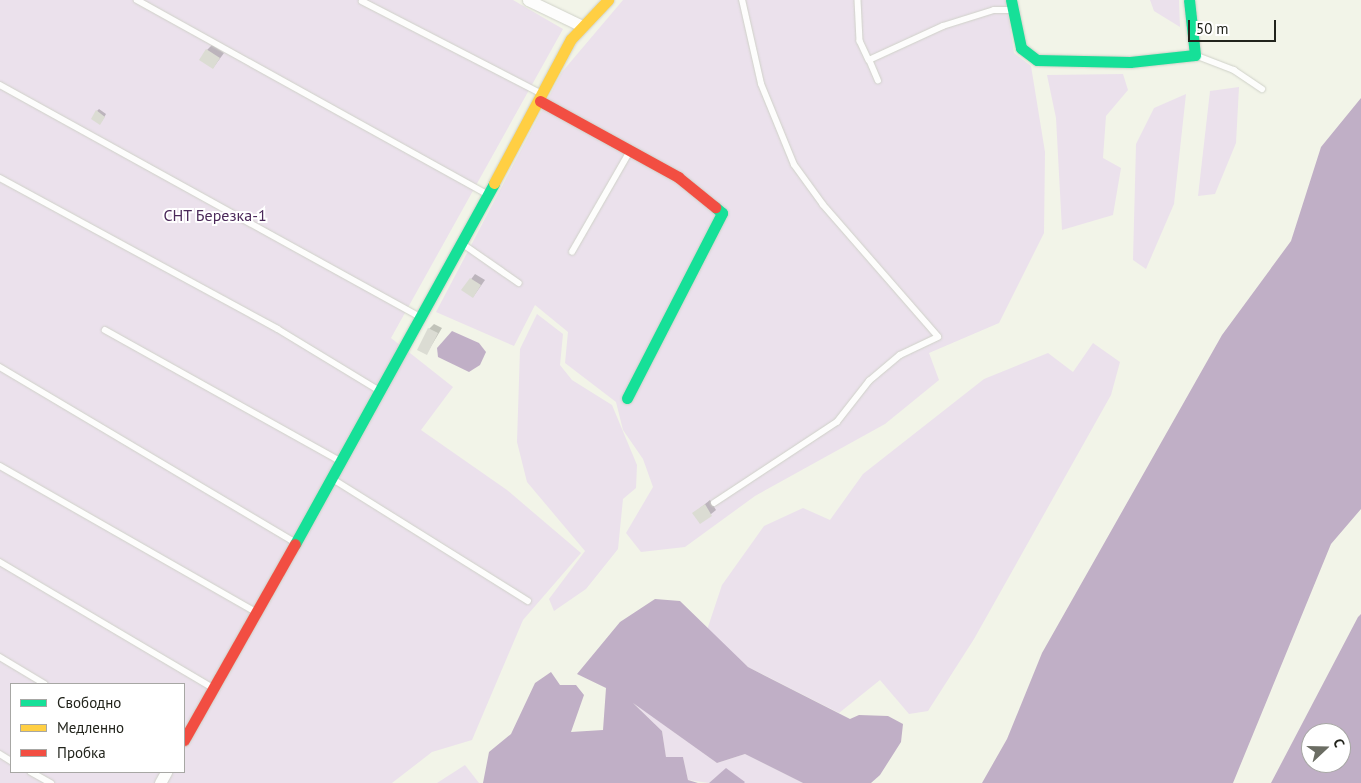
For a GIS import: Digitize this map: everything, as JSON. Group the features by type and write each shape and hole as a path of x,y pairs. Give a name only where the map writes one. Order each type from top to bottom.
{"street":[{"path":"528,0 582,26"},
{"path":"185,738 293,541 342,462 582,26 608,0"},
{"path":"1011,5 1021,48 1037,60 1130,62 1195,55 1189,0"},
{"path":"541,98 678,177 722,212 627,398"}],"lane":[{"path":"137,0 488,195"},
{"path":"714,503 837,422 876,376 900,355 938,337 823,205 794,165 761,84 742,0"},
{"path":"858,0 860,41 878,81"},
{"path":"362,1 541,98"},
{"path":"869,60 943,26 1011,5"},
{"path":"1195,55 1234,70 1262,89"},
{"path":"0,85 421,317"},
{"path":"572,252 632,149"},
{"path":"0,178 278,329 381,392"},
{"path":"462,243 519,283"},
{"path":"105,330 342,462"},
{"path":"0,367 293,541"},
{"path":"0,466 254,611"},
{"path":"332,479 528,601"},
{"path":"0,562 212,688"},
{"path":"0,657 43,683"},
{"path":"32,773 51,783"}],"green space":[{"name":"СНТ Березка-1","path":"0,0 513,0 563,29 391,338 453,387 421,430 507,490 581,553 523,620 472,740 432,752 392,783 0,783"},
{"path":"623,0 1006,0 1014,53 1031,66 1045,152 1044,233 999,323 929,353 939,380 885,424 755,496 685,547 641,552 626,533 653,487 643,459 623,430 616,402 565,363 568,332 535,305 514,346 436,312 562,72"},
{"path":"1150,0 1179,0 1180,27 1154,11"},
{"path":"1123,74 1128,90 1106,116 1103,158 1121,168 1113,215 1062,230 1056,118 1047,75"},
{"path":"1239,87 1236,143 1215,194 1198,196 1210,91"},
{"path":"1186,94 1174,204 1146,269 1133,260 1136,144 1154,108"},
{"path":"537,314 563,334 560,365 572,380 612,405 637,465 636,488 623,499 618,549 586,589 554,611 549,599 585,551 527,482 517,442 520,349"},
{"path":"1093,343 1120,362 1111,395 974,639 928,711 909,714 880,680 839,713 748,667 707,630 722,585 764,526 803,508 830,520 863,474 984,379 1048,353 1073,372"},
{"path":"632,702 717,763 745,754 803,783 744,783 726,769 709,783 688,780 683,757 666,758 662,731"},
{"path":"465,765 479,783 437,783"}],"shaded area":[{"path":"1361,98 1361,509 1331,544 1233,783 982,783 1007,739 1042,653 1222,335 1291,241 1321,147"},
{"path":"452,331 479,343 486,352 480,365 469,372 438,357 437,348"},
{"path":"655,599 680,601 748,667 850,719 859,715 888,716 903,724 901,742 880,775 871,783 803,783 745,754 717,763 633,703 662,731 666,757 683,757 688,780 698,783 483,783 489,752 511,734 535,683 551,672 560,685 576,685 584,695 571,732 603,730 606,688 577,674 620,622"},
{"path":"1361,614 1361,783 1271,783 1301,726 1301,773 1351,773 1351,723 1302,723"},
{"path":"726,768 745,782 709,783"}],"building":[{"path":"206,49 220,58 213,69 199,60"},
{"path":"96,110 105,117 100,125 91,119"},
{"path":"470,278 481,285 473,298 461,290"},
{"path":"428,328 438,333 427,355 417,350"},
{"path":"705,504 712,516 700,524 692,513"}],"traffic: fast":[{"path":"1011,0 1021,48 1037,60 1130,62 1195,55 1189,0"},
{"path":"295,544 494,183"},
{"path":"627,398 722,213 715,207"}],"traffic: slow":[{"path":"494,183 571,39 608,0"}],"traffic: jam":[{"path":"540,101 678,177 715,207"},
{"path":"185,738 295,544"}]}
